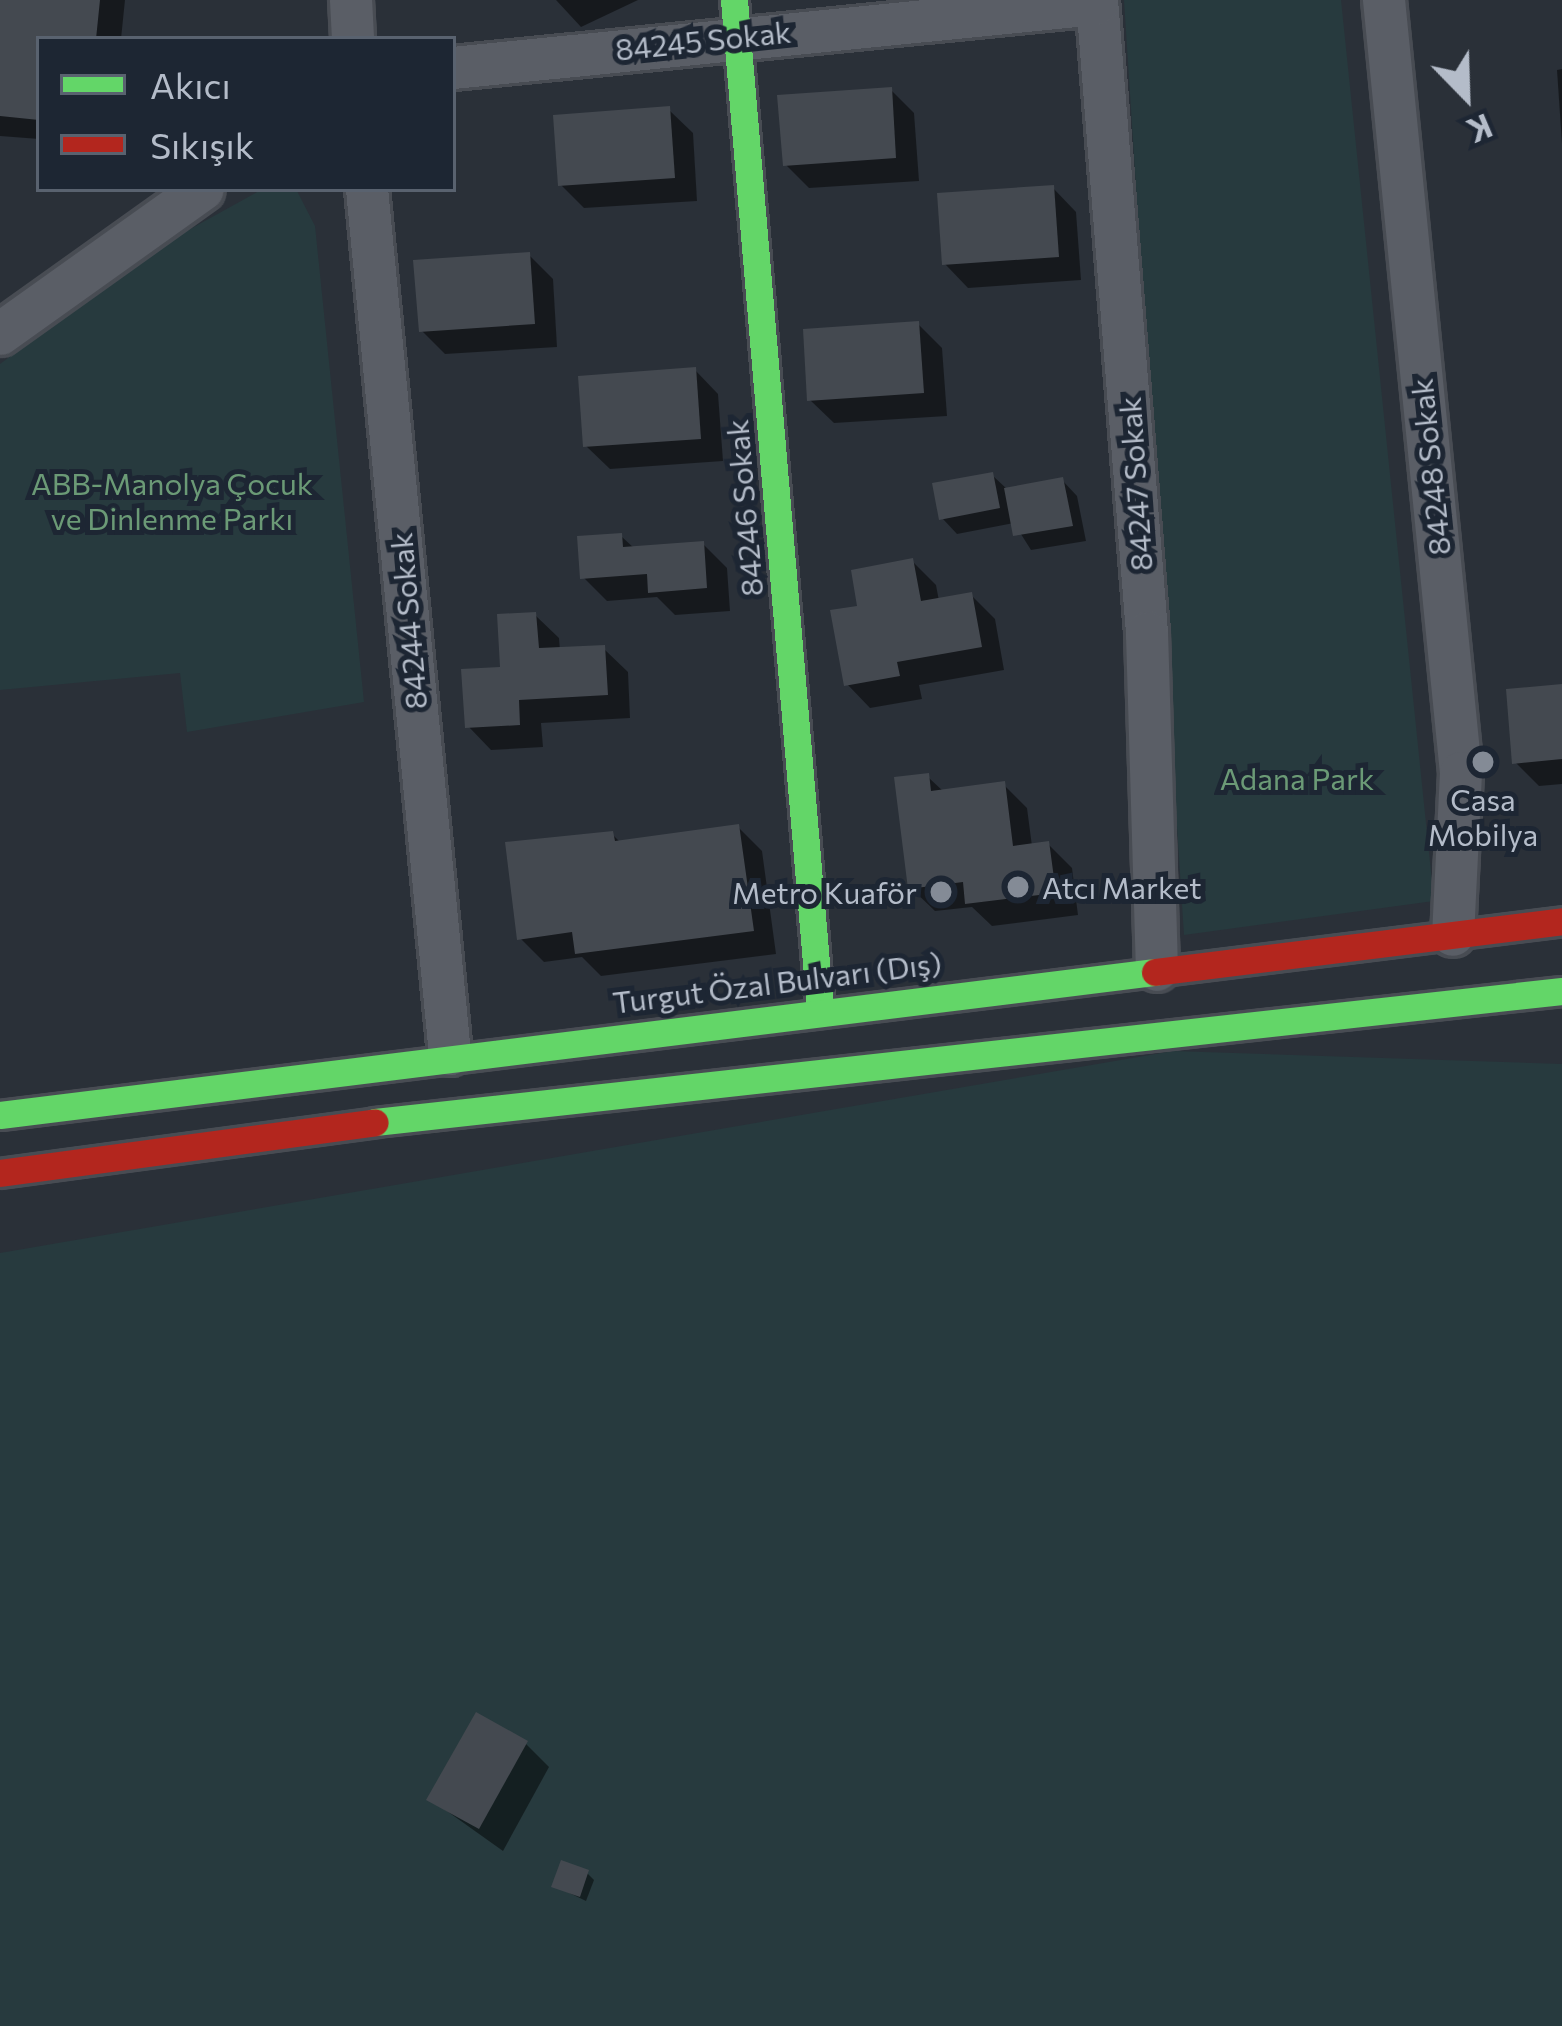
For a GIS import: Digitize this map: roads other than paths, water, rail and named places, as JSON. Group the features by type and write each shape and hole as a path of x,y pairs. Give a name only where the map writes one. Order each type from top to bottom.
{"main road":[{"name":"84246 Sokak","path":"736,18 820,1010"},
{"name":"Turgut Özal Bulvarı (Dış)","path":"0,1115 450,1054 1562,921"},
{"path":"0,1172 334,1126 1562,991"}],"street":[{"path":"351,0 353,36"},
{"name":"84248 Sokak","path":"1384,0 1461,773 1454,934"},
{"name":"84245 Sokak","path":"456,67 736,18 1097,2"},
{"name":"84247 Sokak","path":"1097,2 1147,633 1157,970"},
{"path":"0,334 198,192"},
{"name":"84244 Sokak","path":"367,192 450,1054"}],"place":[{"name":"Casa Mobilya","path":"1483,762"},
{"name":"Atcı Market","path":"1018,887"},
{"name":"Metro Kuaför","path":"941,892"}],"park label":[{"name":"ABB-Manolya Çocuk ve Dinlenme Parkı","path":"172,500"},
{"name":"Adana Park","path":"1297,778"}]}
